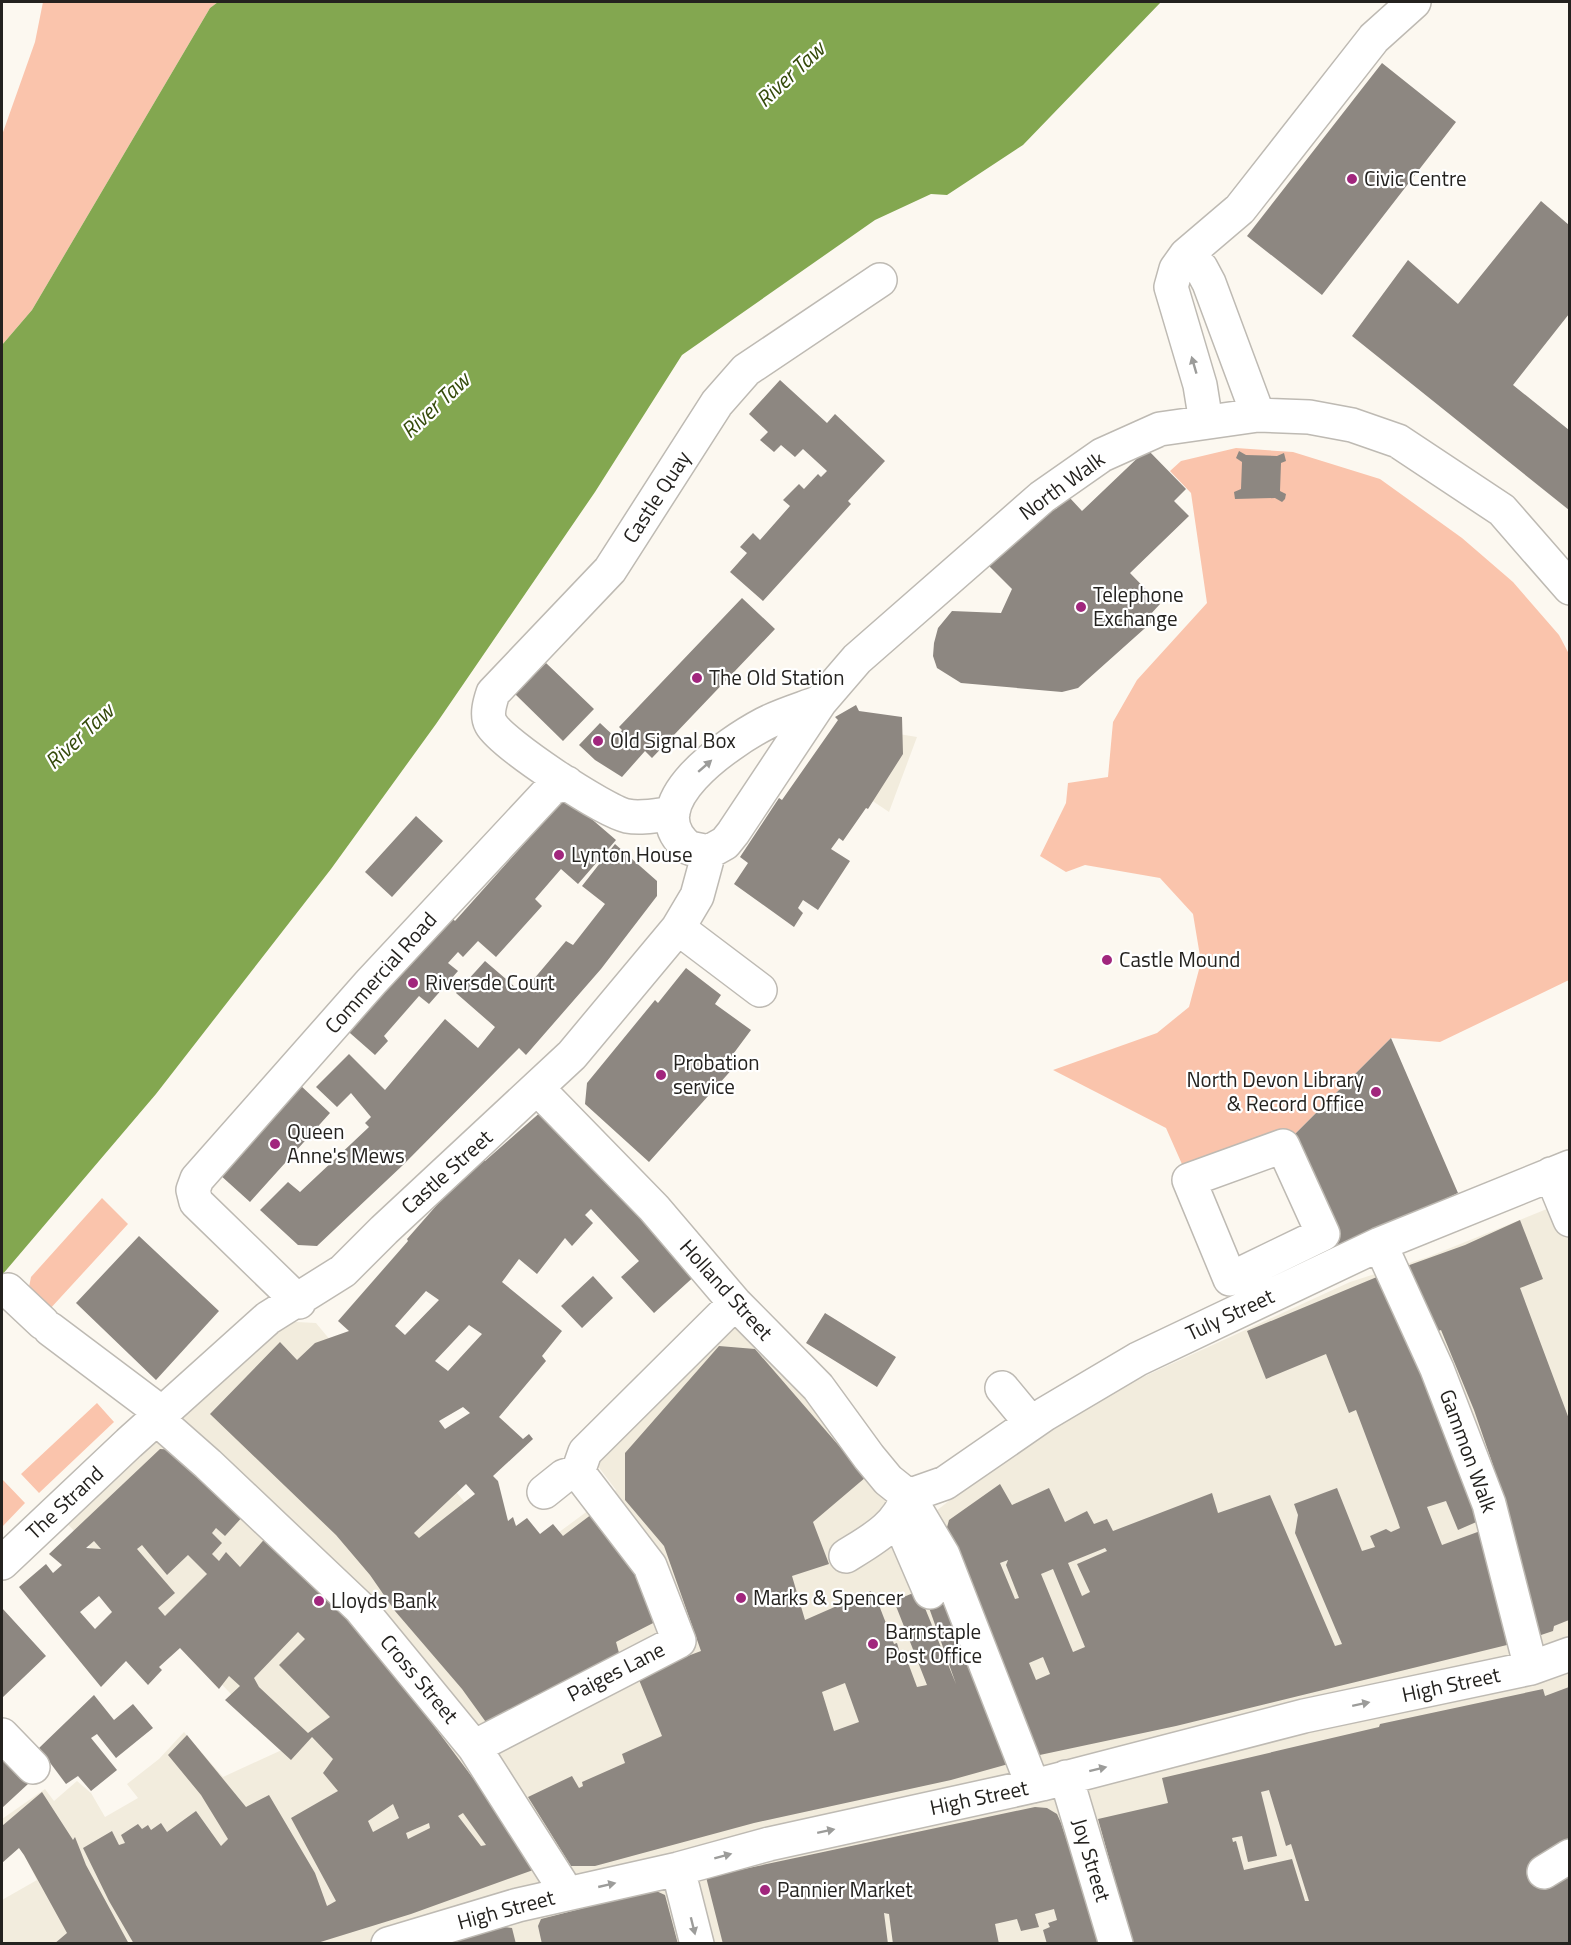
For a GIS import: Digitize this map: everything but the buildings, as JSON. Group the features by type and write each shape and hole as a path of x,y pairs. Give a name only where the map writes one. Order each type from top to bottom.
{"street":[{"path":"1206,423 1200,385 1171,287 1176,269 1186,255 1240,209 1374,38 1414,2"},
{"path":"1186,255 1201,268 1209,283 1223,327 1258,415"},
{"name":"Castle Quay","path":"567,783 511,743 490,724 488,705 493,693 610,570 717,403 746,370 880,280"},
{"path":"1185,334 1223,327"},
{"name":"North Walk","path":"710,852 724,843 734,832 820,702 857,659 1042,496 1102,455 1160,429 1258,415 1309,417 1352,425 1398,441 1502,510 1569,588"},
{"path":"710,852 693,850 686,846 675,828 673,813 678,795 732,743 766,723 820,702"},
{"path":"567,783 607,808 627,816 641,817 673,813"},
{"name":"Commercial Road","path":"299,1302 196,1202 193,1190 197,1179 371,982 552,788 567,783"},
{"name":"Castle Street","path":"129,1443 268,1318 299,1302 343,1271 384,1230 538,1089 579,1047 678,928 698,896 710,852"},
{"path":"678,928 760,990"},
{"name":"Holland Street","path":"538,1089 654,1208 735,1304 818,1387 888,1480 943,1555 1047,1783"},
{"path":"1560,1171 1569,1220"},
{"name":"Tuly Street","path":"905,1505 945,1484 1031,1423 1138,1359 1380,1244 1560,1171"},
{"name":"Gammon Walk","path":"1380,1244 1437,1369 1489,1504 1531,1668"},
{"name":"Cross Street","path":"8,1290 46,1326 160,1417 360,1608 474,1747 560,1882 565,1894"},
{"path":"544,1492 564,1476 578,1472 585,1452 735,1304"},
{"path":"1002,1388 1031,1423"},
{"name":"The Strand","path":"2,1563 129,1443"},
{"name":"Paiges Lane","path":"474,1747 679,1641 650,1566 578,1472"},
{"path":"846,1556 887,1531 905,1505"},
{"path":"905,1505 905,1534 930,1592"},
{"name":"High Street","path":"388,1944 518,1905 678,1869 769,1844 1047,1783 1304,1716 1531,1668 1569,1654"},
{"path":"2,1736 33,1767"},
{"name":"Joy Street","path":"1047,1783 1116,1944"},
{"path":"678,1869 697,1944"}],"shaded area":[{"path":"43,2 218,2 210,8 32,310 2,345 2,135 35,42"},
{"path":"1236,448 1293,452 1380,479 1462,538 1513,582 1559,635 1569,654 1569,980 1440,1042 1391,1038 1283,1146 1189,1180 1166,1128 1053,1070 1157,1033 1189,1007 1201,962 1193,914 1160,878 1085,865 1066,872 1040,856 1066,803 1068,783 1108,777 1113,722 1137,680 1207,603 1191,493 1170,471 1181,461"},
{"path":"850,726 917,737 889,812 816,763"},
{"path":"102,1198 128,1224 49,1310 29,1287 31,1277"},
{"path":"1569,1200 1569,1943 2,1944 2,1900 37,1880 24,1855 2,1824 2,1819 45,1789 54,1801 77,1781 91,1793 105,1817 138,1798 127,1784 159,1759 184,1732 223,1777 284,1749 56,1512 277,1321 316,1323 516,1564 616,1490 588,1453 751,1296 931,1515 978,1478 1034,1427 1350,1282 1428,1257"},
{"path":"97,1403 114,1422 39,1493 21,1474"},
{"path":"2,1479 25,1503 2,1527"}],"water":[{"name":"River Taw","path":"218,2 1161,2 1023,145 947,195 931,194 875,220 682,355 595,492 436,724 331,869 156,1094 2,1275 2,345 32,310 210,8"}],"place":[{"name":"Civic Centre","path":"1352,179"},
{"name":"Telephone Exchange","path":"1081,607"},
{"name":"The Old Station","path":"697,678"},
{"name":"Old Signal Box","path":"598,741"},
{"name":"Lynton House","path":"559,855"},
{"name":"Castle Mound","path":"1107,960"},
{"name":"Riversde Court","path":"413,983"},
{"name":"Probation service","path":"661,1075"},
{"name":"North Devon Library & Record Office","path":"1376,1092"},
{"name":"Queen Anne's Mews","path":"275,1144"},
{"name":"Marks & Spencer","path":"741,1598"},
{"name":"Lloyds Bank","path":"319,1601"},
{"name":"Barnstaple Post Office","path":"873,1644"},
{"name":"Pannier Market","path":"765,1890"}]}
